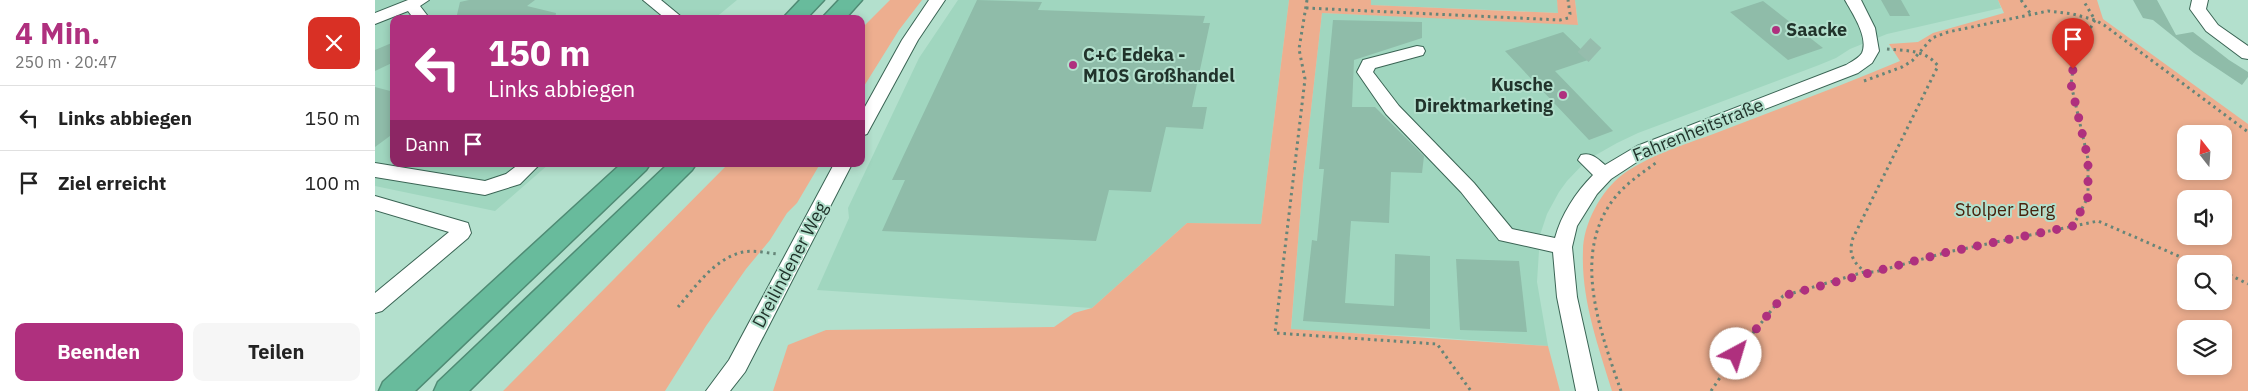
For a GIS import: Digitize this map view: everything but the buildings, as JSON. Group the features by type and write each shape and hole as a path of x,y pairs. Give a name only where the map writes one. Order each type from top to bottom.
{"highway":[{"path":"797,15 813,0"},
{"path":"836,15 851,0"},
{"path":"394,391 634,167"},
{"path":"449,391 680,167"}],"street":[{"path":"651,0 671,15"},
{"path":"865,123 910,40 937,0"},
{"name":"Fahrenheitstraße","path":"1587,391 1567,297 1561,247 1568,225 1578,206 1604,174 1643,150 1852,69 1862,63 1869,56 1871,48 1869,36 1853,0"},
{"path":"2200,0 2198,9 2212,28 2248,54"},
{"path":"376,16 416,2 421,15"},
{"path":"1417,51 1369,64 1365,72 1395,114 1460,178 1493,215 1506,234 1561,247"},
{"path":"1587,160 1604,174"},
{"path":"375,170 485,188 513,179 527,167"},
{"name":"Dreilindener Weg","path":"717,391 737,366 841,167"},
{"path":"375,203 461,228 461,233 375,305"},
{"name":"Dreilindener Weg","path":"730,391 737,366"}],"path":[{"path":"1307,0 1299,48 1305,79 1275,333 1437,344 1471,391"},
{"path":"1306,8 1560,20 1568,18 1570,14 1568,0"},
{"path":"2021,0 2031,14"},
{"path":"2083,0 2095,20 2248,132"},
{"path":"1858,84 1903,67 1936,36 2031,14 2056,11 2095,20"},
{"path":"2073,226 2088,197 2088,159 2071,84 2075,55 2095,20"},
{"path":"1865,272 1852,262 1850,248 1856,231 1938,66 1930,56 1919,52 1891,50"},
{"path":"1621,391 1595,309 1591,280 1593,244 1601,222 1617,195 1632,180 1660,160"},
{"path":"1711,391 1736,354 1783,296 1865,272 1875,272 1948,252 2098,221 2177,255"},
{"path":"678,307 716,267 733,255 743,252 794,255"},
{"path":"2232,276 2248,284"}],"shaded area":[{"path":"375,0 737,0 719,15 390,15 390,167 546,167 495,211 375,186"},
{"path":"958,0 1289,0 1261,224 1187,223 1092,308 817,290 849,218 848,208 919,58"},
{"path":"1371,0 1557,0 1559,13 1371,5"},
{"path":"1575,0 1998,0 2001,8 1887,34 1850,49 1836,58 1819,65 1638,133 1587,160 1559,192 1547,214 1540,235 1537,282 1548,346 1431,337 1291,330 1303,180 1322,13 1578,24"}],"green space":[{"path":"890,0 922,0 899,30 865,85 865,25"},
{"path":"1289,0 1371,0 1371,5 1558,13 1557,0 1575,0 1578,25 1322,13 1303,180 1291,329 1548,346 1560,391 773,391 788,345 826,330 1054,327 1074,313 1092,308 1187,223 1261,224"},
{"name":"Stolper Berg","path":"1998,0 2097,0 2103,19 2248,124 2248,391 1612,391 1591,322 1585,287 1583,251 1586,230 1590,219 1600,199 1614,182 1632,168 1667,151 1900,61 1889,44 1918,42 1933,33 2004,13"},
{"path":"725,167 818,167 797,203 787,213 770,240 746,269 706,326 665,391 503,391"}],"tunnel":[{"path":"1584,45 1595,55"}],"place":[{"name":"Saacke","path":"1776,30"},
{"name":"C+C Edeka - MIOS Großhandel","path":"1073,65"},
{"name":"Kusche Direktmarketing","path":"1563,95"}],"route":[{"path":"1736,354 1783,296 1865,272 1875,272 1948,252 2073,226 2088,197 2088,159 2081,119 2071,84 2073,69"}]}
